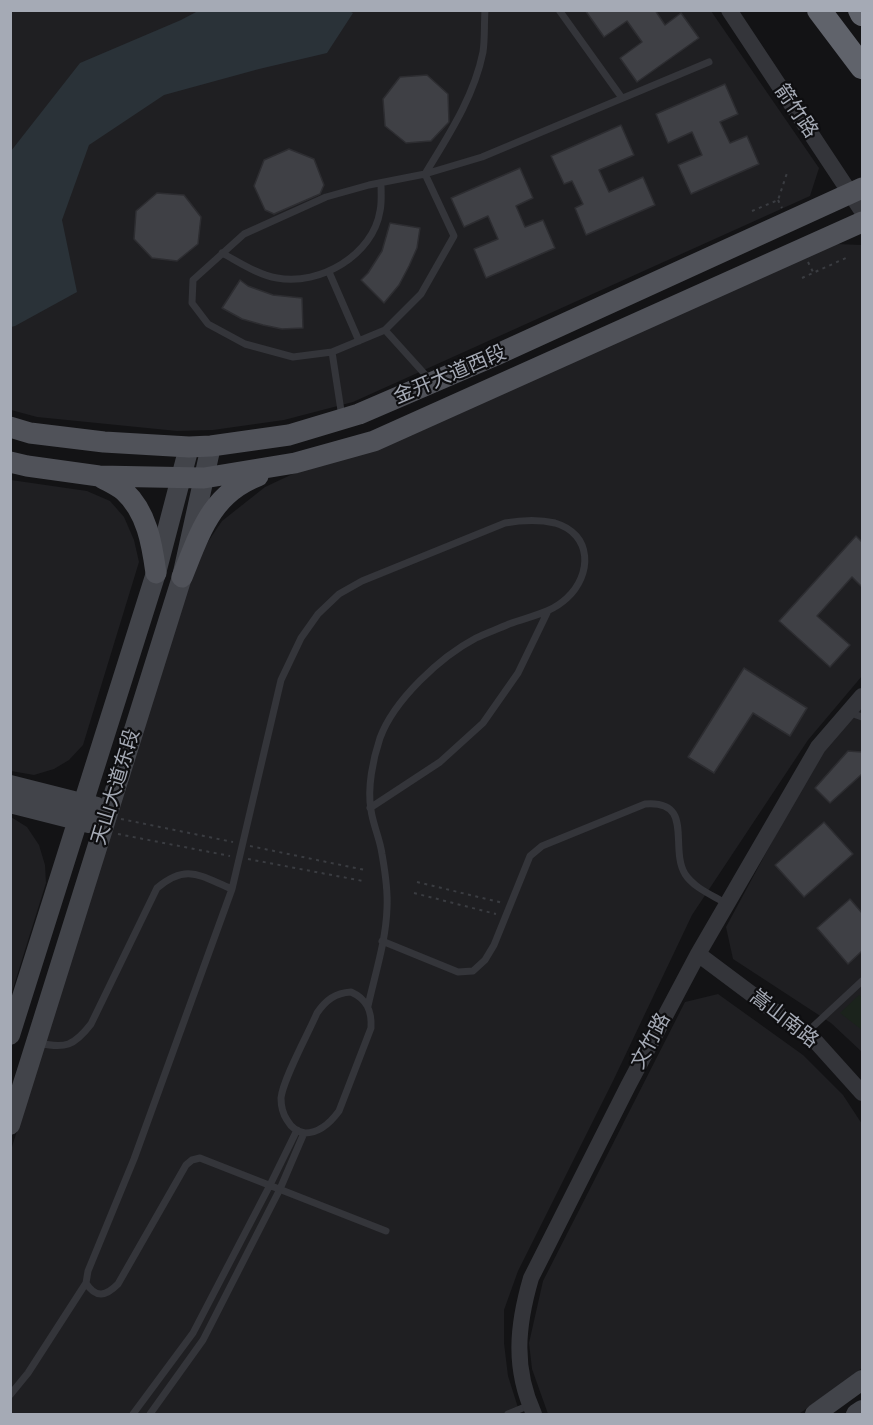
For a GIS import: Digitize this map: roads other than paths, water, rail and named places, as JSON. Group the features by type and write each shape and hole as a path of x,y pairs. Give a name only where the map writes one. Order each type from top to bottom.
{"highway":[{"path":"819,10 862,67"}],"main road":[{"name":"金开大道西段","path":"10,428 30,433 104,442 189,447 289,435 359,414 496,355 857,190"},
{"name":"金开大道西段","path":"10,462 99,476 180,478 204,478 295,464 374,441 862,222"},
{"name":"天山大道东段","path":"10,1125 109,822 182,577 211,446"},
{"name":"天山大道东段","path":"10,1035 156,573 189,447"},
{"path":"182,577 208,516 221,498 237,486 295,464"},
{"path":"99,476 123,491 141,515 152,543 156,573"},
{"path":"10,785 109,822"},
{"path":"10,803 82,812"},
{"path":"815,1414 862,1380"},
{"path":"856,1414 862,1410"}],"street":[{"name":"箭竹路","path":"729,10 857,190 862,211"},
{"name":"文竹路","path":"532,1410 521,1369 519,1342 522,1310 531,1278 698,954 818,747 855,714 862,696"},
{"name":"嵩山南路","path":"698,954 817,1043 862,1093"}],"lane":[{"path":"425,174 454,126 471,90 483,51 485,10"},
{"path":"559,10 622,98"},
{"path":"425,174 454,236 421,294 385,330 332,351 293,357 244,344 208,324 192,303 193,280 244,234 326,197 425,174 482,157 710,63"},
{"path":"222,253 252,269 276,278 301,279 329,272 344,263 370,239 380,212 381,183"},
{"path":"329,272 359,341"},
{"path":"385,330 432,382"},
{"path":"332,351 342,418"},
{"path":"10,1395 28,1373 86,1283 88,1271 134,1159 232,889 281,680 301,638 318,614 339,594 362,581 505,523 528,519 556,524 572,531 582,545 586,558 584,572 576,588 565,600 547,613 475,639 443,660 396,708 381,737 374,759 370,808 382,854 387,908 368,1006"},
{"path":"370,808 440,762 483,723 518,673 547,613"},
{"path":"382,941 458,972 473,971 485,960 494,945 530,856 542,846 645,804 657,803 669,808 678,822 679,856 684,872 693,884 727,904"},
{"path":"36,1042 57,1047 70,1045 82,1036 91,1024 157,888 166,880 180,873 194,874 232,889"},
{"path":"805,1034 862,981"},
{"path":"133,1414 193,1333 300,1132 324,1127 339,1111 371,1028 368,1006 360,996 351,992 341,993 323,1004 284,1088 281,1098 285,1117 300,1132"},
{"path":"150,1414 203,1340 280,1189 300,1132"},
{"path":"86,1283 91,1291 99,1294 110,1292 118,1284 186,1165 200,1158 386,1231"},
{"path":"508,1414 532,1410"}]}
